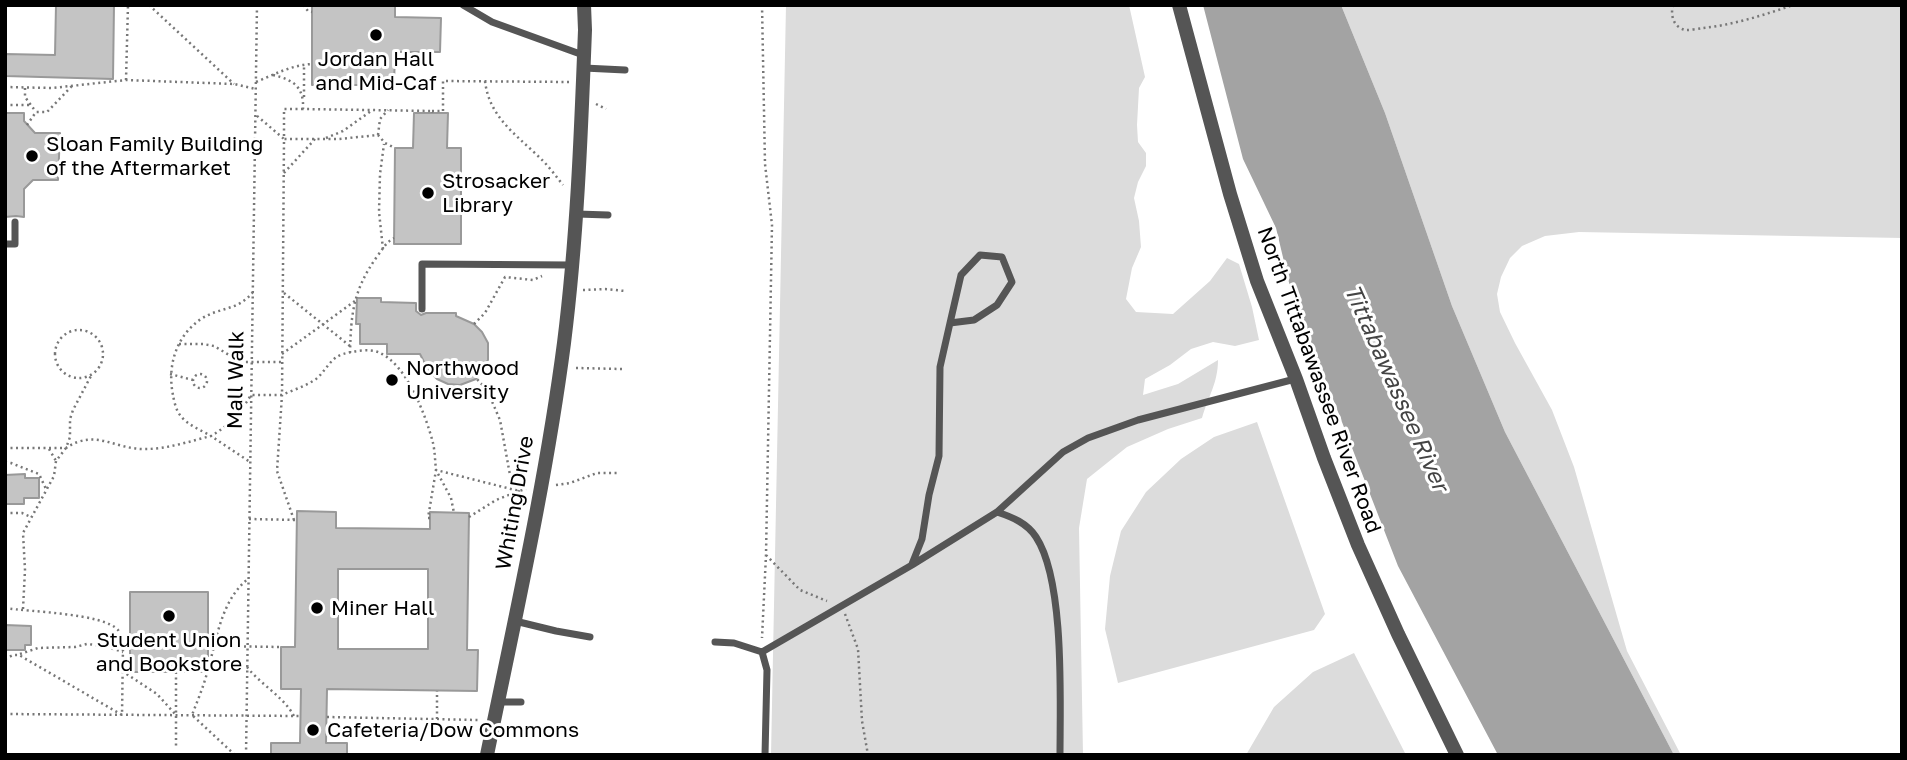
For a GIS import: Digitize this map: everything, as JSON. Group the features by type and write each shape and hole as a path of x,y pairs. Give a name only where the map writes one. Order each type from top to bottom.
{"street":[{"name":"Whiting Drive","path":"487,755 541,486 560,368 577,214 584,5"},
{"name":"North Tittabawassee River Road","path":"1179,5 1257,281 1358,545 1457,755"}],"lane":[{"path":"463,5 492,22 584,62 625,70"},
{"path":"577,214 608,215"},
{"path":"5,244 15,244 15,222"},
{"path":"912,565 922,539 939,456 940,367 950,323 961,275 979,255 1002,257 1012,282 997,305 974,320 950,323"},
{"path":"422,309 422,264 572,265"},
{"path":"715,642 734,643 762,652 842,607 996,512 1063,452 1088,438 1138,420 1296,379"},
{"path":"996,512 1017,519 1036,536 1046,559 1055,595 1060,755"},
{"path":"514,621 590,637"},
{"path":"762,652 767,670 765,755"},
{"path":"498,702 521,702"}],"path":[{"path":"126,80 128,5"},
{"path":"149,5 234,84"},
{"name":"Mall Walk","path":"246,755 257,5"},
{"path":"303,5 312,12"},
{"path":"762,5 765,164 772,225 762,652"},
{"path":"1672,5 1671,14 1675,24 1684,30 1758,17 1793,5"},
{"path":"256,82 304,64 312,64"},
{"path":"303,110 304,64"},
{"path":"273,75 286,78 295,84 304,97"},
{"path":"5,87 52,88 126,80 234,84 256,90"},
{"path":"249,519 296,520 277,471 282,395 284,110 443,111 443,81 485,81 570,82 606,110"},
{"path":"485,81 492,110 519,140 540,158 566,189"},
{"path":"36,112 47,112 72,86"},
{"path":"25,87 25,97 36,112"},
{"path":"5,105 31,105"},
{"path":"323,139 343,131 372,110"},
{"path":"388,110 380,119 378,135 385,143 395,148"},
{"path":"27,125 36,112"},
{"path":"256,115 284,139 362,138 378,135"},
{"path":"284,173 316,139"},
{"path":"383,249 379,212 380,174 385,143"},
{"path":"350,353 356,293 388,241 394,238"},
{"path":"474,324 485,313 505,278 533,280 545,275"},
{"path":"570,283 580,290 625,290"},
{"path":"250,462 179,415 172,394 170,374 174,353 188,330 209,314 241,304 253,292"},
{"path":"283,292 350,346"},
{"path":"282,354 355,300"},
{"path":"23,609 23,533 54,476 56,461 66,448 70,437 70,419 77,400 102,362 103,347 100,340 87,330 72,330 59,340 56,347 57,364 68,376 85,377 92,374"},
{"path":"179,344 214,346 241,362 282,362"},
{"path":"5,448 66,448 91,439 146,450 211,436 228,426 240,414 251,395 282,395 318,377 340,354 368,350 378,352 399,368 414,392 426,420 436,470 428,518 430,519"},
{"path":"560,368 622,369"},
{"path":"170,374 193,380"},
{"path":"476,378 487,390 500,420 510,475 519,491"},
{"path":"48,448 56,461"},
{"path":"5,463 39,474 47,490"},
{"path":"436,470 519,491"},
{"path":"436,470 451,498 453,513"},
{"path":"469,517 496,500 519,491 570,483 597,473 618,473"},
{"path":"5,513 22,513 31,517"},
{"path":"766,555 800,590 842,607 858,649 862,720 868,755"},
{"path":"192,715 228,603 234,592 249,578"},
{"path":"5,608 106,622 119,631 122,646 122,715"},
{"path":"208,640 214,646 281,647"},
{"path":"5,659 38,648 75,648 87,644 122,652"},
{"path":"122,646 130,646"},
{"path":"19,655 122,715"},
{"path":"247,667 288,706 294,716"},
{"path":"122,671 156,694 176,715"},
{"path":"176,672 176,747"},
{"path":"437,691 437,719"},
{"path":"5,715 300,716"},
{"path":"192,715 235,755"},
{"path":"327,717 482,720"}],"shaded area":[{"path":"786,5 1129,5 1145,77 1139,88 1137,125 1138,142 1146,153 1146,166 1134,198 1141,247 1132,268 1126,299 1136,312 1173,314 1210,281 1227,258 1239,264 1259,340 1235,346 1213,342 1191,349 1145,379 1143,395 1178,384 1218,360 1215,383 1202,418 1127,447 1087,479 1079,528 1083,755 771,755"},
{"path":"1341,5 1902,5 1902,238 1579,232 1545,236 1522,246 1510,258 1501,277 1497,294 1500,312 1552,410 1574,467 1627,651 1681,755 1674,755 1505,432 1452,306 1385,113"},
{"path":"1257,422 1325,614 1314,630 1118,683 1105,629 1110,576 1121,531 1146,492 1181,459 1214,437"},
{"path":"1354,653 1406,755 1246,755 1274,707 1313,672"}],"water":[{"name":"Tittabawassee River","path":"1203,5 1341,5 1385,113 1452,306 1505,432 1674,755 1498,755 1398,566 1291,291 1276,228 1243,159"}],"building":[{"path":"56,5 114,5 113,79 5,76 5,54 55,55"},
{"name":"Jordan Hall and Mid-Caf","path":"312,5 395,5 395,17 441,18 440,52 395,52 394,85 312,85"},
{"name":"Sloan Family Building of the Aftermarket","path":"5,113 24,113 24,121 35,133 60,133 58,180 33,180 24,189 24,217 5,217"},
{"name":"Strosacker Library","path":"414,113 448,113 447,148 461,148 461,244 394,244 395,148 413,148"},
{"path":"357,298 416,303 416,311 421,315 456,313 456,316 474,324 488,343 488,360 484,369 476,379 460,385 448,384 437,379 428,370 420,354 387,354 387,344 360,344 360,324 356,324"},
{"path":"25,474 25,478 39,478 39,498 24,498 24,504 5,504 5,475"},
{"name":"Miner Hall","path":"297,511 336,512 336,528 430,529 430,512 469,513 467,650 478,650 477,691 327,689 326,743 347,743 347,755 271,755 271,743 300,743 301,689 281,689 281,647 295,647","holes":["338,569 428,569 428,649 338,649"]},
{"name":"Student Union and Bookstore","path":"130,592 208,592 208,672 130,672"},
{"path":"5,625 31,626 31,645 25,645 25,650 5,650"}],"place":[{"name":"Jordan Hall and Mid-Caf","path":"376,35"},
{"name":"Sloan Family Building of the Aftermarket","path":"32,156"},
{"name":"Strosacker Library","path":"428,193"},
{"name":"Northwood University","path":"392,380"},
{"name":"Miner Hall","path":"317,608"},
{"name":"Student Union and Bookstore","path":"169,616"},
{"name":"Cafeteria/Dow Commons","path":"313,730"}]}
